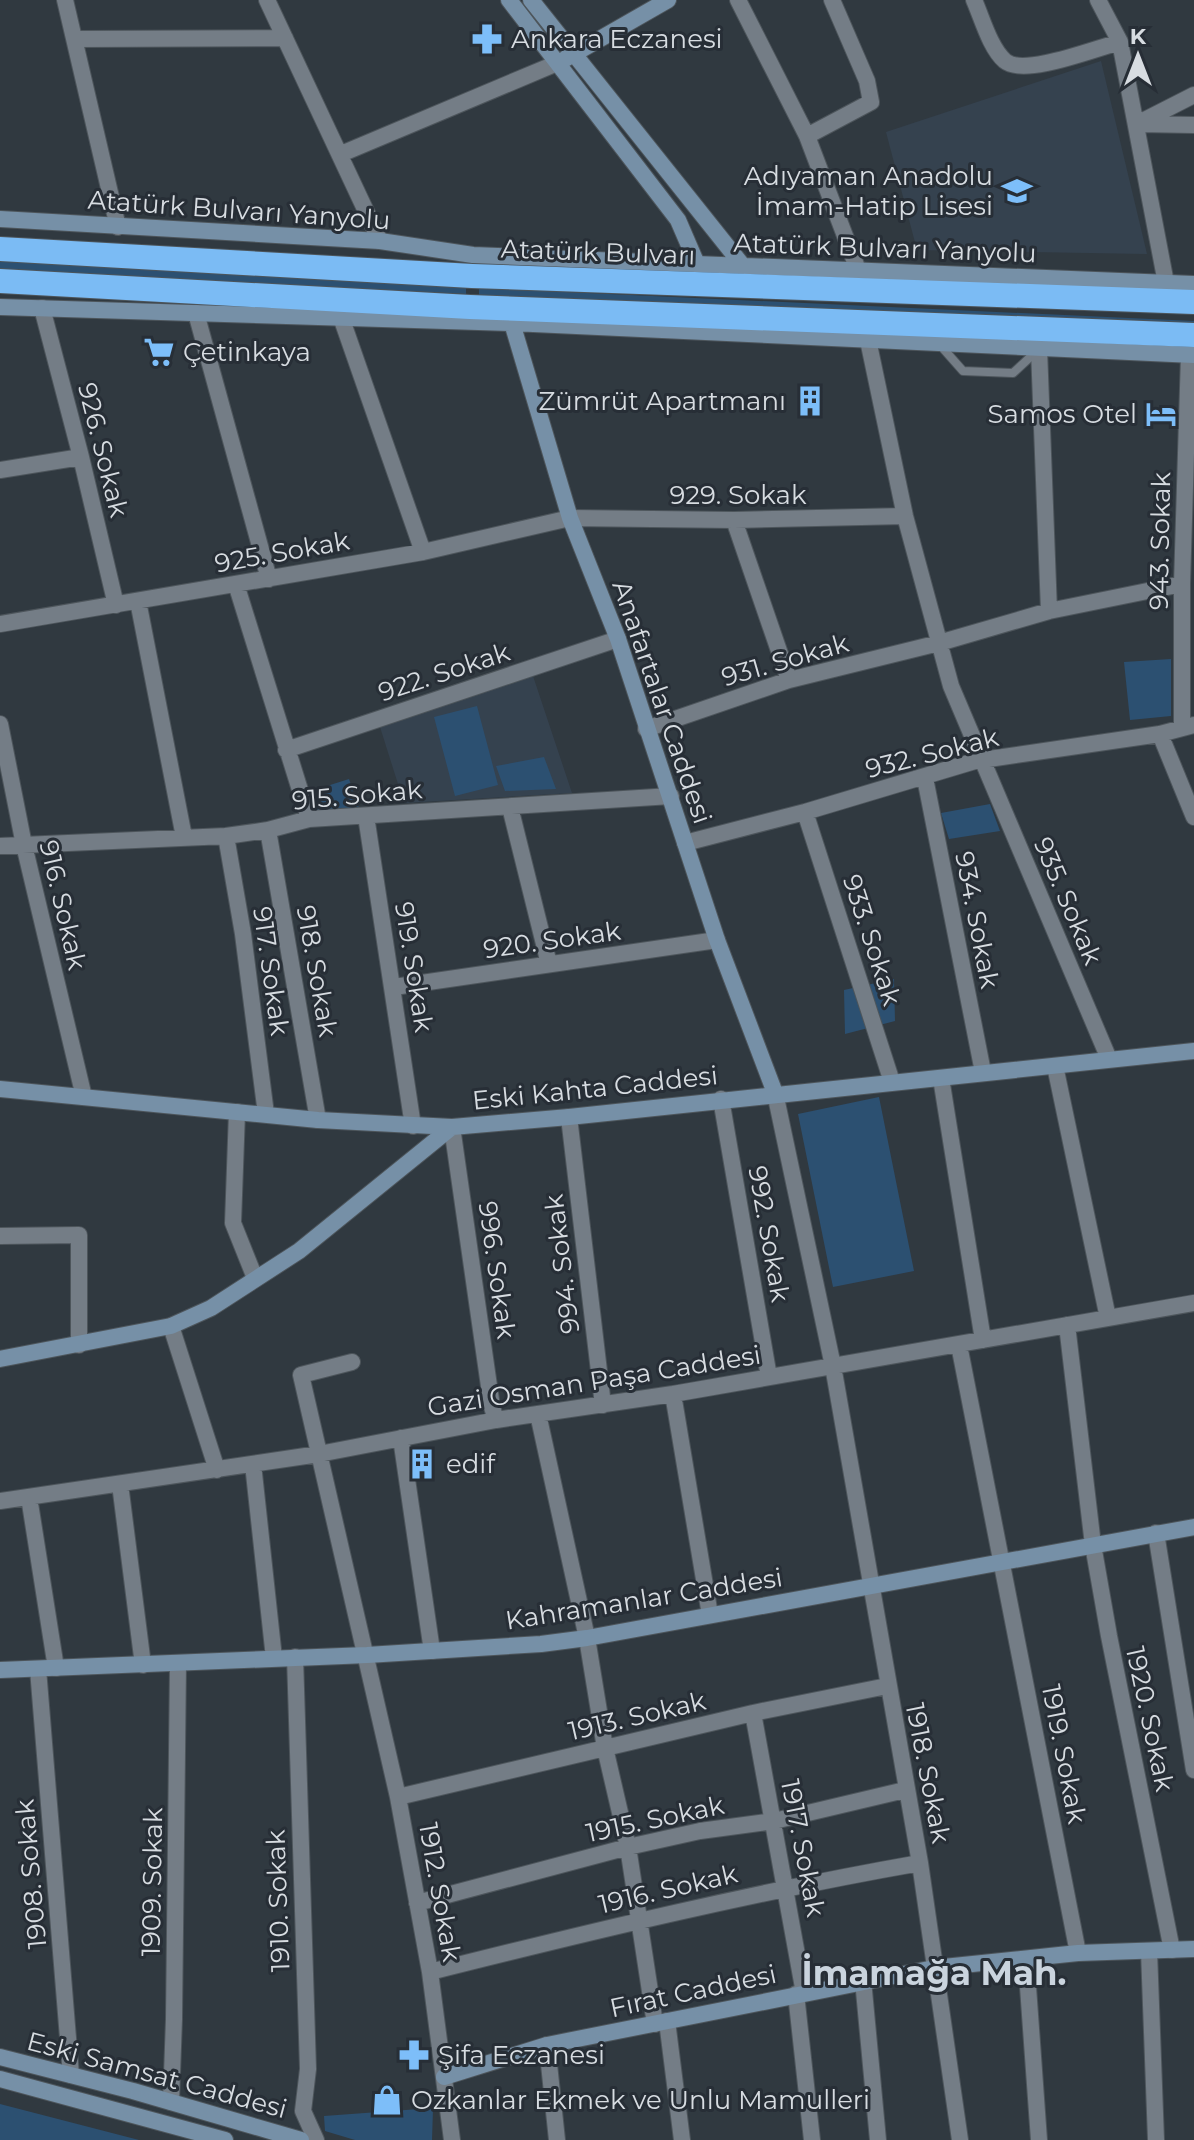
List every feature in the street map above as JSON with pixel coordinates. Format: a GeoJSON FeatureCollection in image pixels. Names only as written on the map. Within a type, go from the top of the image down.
{"type":"FeatureCollection","features":[{"type":"Feature","properties":{"kind":"highway","name":"Atatürk Bulvarı"},"geometry":{"type":"LineString","coordinates":[[0,249],[472,276],[1194,302]]}},
{"type":"Feature","properties":{"kind":"highway"},"geometry":{"type":"LineString","coordinates":[[0,281],[1192,348]]}},
{"type":"Feature","properties":{"kind":"street"},"geometry":{"type":"LineString","coordinates":[[65,0],[118,227]]}},
{"type":"Feature","properties":{"kind":"street"},"geometry":{"type":"LineString","coordinates":[[267,0],[380,241]]}},
{"type":"Feature","properties":{"kind":"street"},"geometry":{"type":"LineString","coordinates":[[509,0],[555,64],[678,220],[697,264]]}},
{"type":"Feature","properties":{"kind":"street"},"geometry":{"type":"LineString","coordinates":[[531,0],[743,266]]}},
{"type":"Feature","properties":{"kind":"street"},"geometry":{"type":"LineString","coordinates":[[341,154],[555,64],[668,0]]}},
{"type":"Feature","properties":{"kind":"street"},"geometry":{"type":"LineString","coordinates":[[738,0],[807,136],[858,270]]}},
{"type":"Feature","properties":{"kind":"street"},"geometry":{"type":"LineString","coordinates":[[807,136],[871,102],[867,81],[832,0]]}},
{"type":"Feature","properties":{"kind":"street"},"geometry":{"type":"LineString","coordinates":[[974,0],[994,45],[1010,65],[1027,68],[1120,42]]}},
{"type":"Feature","properties":{"kind":"street"},"geometry":{"type":"LineString","coordinates":[[1098,0],[1120,42],[1166,283]]}},
{"type":"Feature","properties":{"kind":"street"},"geometry":{"type":"LineString","coordinates":[[76,39],[285,38]]}},
{"type":"Feature","properties":{"kind":"street"},"geometry":{"type":"LineString","coordinates":[[1137,124],[1194,95]]}},
{"type":"Feature","properties":{"kind":"street"},"geometry":{"type":"LineString","coordinates":[[1137,124],[1194,125]]}},
{"type":"Feature","properties":{"kind":"street","name":"Atatürk Bulvarı Yanyolu"},"geometry":{"type":"LineString","coordinates":[[0,219],[380,241],[473,255],[1194,284]]}},
{"type":"Feature","properties":{"kind":"street"},"geometry":{"type":"LineString","coordinates":[[0,307],[512,323],[1039,349],[1192,348]]}},
{"type":"Feature","properties":{"kind":"street","name":"926. Sokak"},"geometry":{"type":"LineString","coordinates":[[42,308],[116,605]]}},
{"type":"Feature","properties":{"kind":"street"},"geometry":{"type":"LineString","coordinates":[[196,313],[269,579]]}},
{"type":"Feature","properties":{"kind":"street"},"geometry":{"type":"LineString","coordinates":[[342,320],[423,552]]}},
{"type":"Feature","properties":{"kind":"street","name":"Anafartalar Caddesi"},"geometry":{"type":"LineString","coordinates":[[512,323],[570,518],[618,639],[717,940],[775,1093]]}},
{"type":"Feature","properties":{"kind":"street"},"geometry":{"type":"LineString","coordinates":[[868,340],[905,516],[939,643]]}},
{"type":"Feature","properties":{"kind":"street","name":"943. Sokak"},"geometry":{"type":"LineString","coordinates":[[1188,726],[1182,584],[1188,539],[1192,348]]}},
{"type":"Feature","properties":{"kind":"street"},"geometry":{"type":"LineString","coordinates":[[1039,349],[1049,611]]}},
{"type":"Feature","properties":{"kind":"street"},"geometry":{"type":"LineString","coordinates":[[0,470],[81,457]]}},
{"type":"Feature","properties":{"kind":"street","name":"929. Sokak"},"geometry":{"type":"LineString","coordinates":[[570,518],[734,520],[905,516]]}},
{"type":"Feature","properties":{"kind":"street","name":"925. Sokak"},"geometry":{"type":"LineString","coordinates":[[0,624],[423,552],[570,518]]}},
{"type":"Feature","properties":{"kind":"street"},"geometry":{"type":"LineString","coordinates":[[734,520],[789,680]]}},
{"type":"Feature","properties":{"kind":"street"},"geometry":{"type":"LineString","coordinates":[[236,584],[309,819]]}},
{"type":"Feature","properties":{"kind":"street","name":"931. Sokak"},"geometry":{"type":"LineString","coordinates":[[646,729],[789,680],[939,643],[1049,611],[1182,584]]}},
{"type":"Feature","properties":{"kind":"street"},"geometry":{"type":"LineString","coordinates":[[138,601],[184,837]]}},
{"type":"Feature","properties":{"kind":"street","name":"922. Sokak"},"geometry":{"type":"LineString","coordinates":[[286,750],[618,639]]}},
{"type":"Feature","properties":{"kind":"street","name":"935. Sokak"},"geometry":{"type":"LineString","coordinates":[[939,643],[951,686],[982,762],[1109,1059]]}},
{"type":"Feature","properties":{"kind":"street","name":"916. Sokak"},"geometry":{"type":"LineString","coordinates":[[0,724],[24,845],[84,1097]]}},
{"type":"Feature","properties":{"kind":"street","name":"932. Sokak"},"geometry":{"type":"LineString","coordinates":[[685,843],[805,812],[975,761],[1160,734],[1188,726]]}},
{"type":"Feature","properties":{"kind":"street"},"geometry":{"type":"LineString","coordinates":[[1160,734],[1194,817]]}},
{"type":"Feature","properties":{"kind":"street","name":"934. Sokak"},"geometry":{"type":"LineString","coordinates":[[925,778],[983,1072]]}},
{"type":"Feature","properties":{"kind":"street","name":"915. Sokak"},"geometry":{"type":"LineString","coordinates":[[0,846],[226,836],[268,830],[309,819],[671,796]]}},
{"type":"Feature","properties":{"kind":"street"},"geometry":{"type":"LineString","coordinates":[[510,807],[549,964]]}},
{"type":"Feature","properties":{"kind":"street","name":"933. Sokak"},"geometry":{"type":"LineString","coordinates":[[805,812],[892,1082]]}},
{"type":"Feature","properties":{"kind":"street","name":"919. Sokak"},"geometry":{"type":"LineString","coordinates":[[366,816],[413,1126]]}},
{"type":"Feature","properties":{"kind":"street","name":"918. Sokak"},"geometry":{"type":"LineString","coordinates":[[268,830],[318,1120]]}},
{"type":"Feature","properties":{"kind":"street","name":"917. Sokak"},"geometry":{"type":"LineString","coordinates":[[226,836],[243,934],[266,1114]]}},
{"type":"Feature","properties":{"kind":"street","name":"920. Sokak"},"geometry":{"type":"LineString","coordinates":[[394,987],[717,940]]}},
{"type":"Feature","properties":{"kind":"street","name":"Eski Kahta Caddesi"},"geometry":{"type":"LineString","coordinates":[[0,1089],[318,1120],[452,1127],[1194,1051]]}},
{"type":"Feature","properties":{"kind":"street"},"geometry":{"type":"LineString","coordinates":[[1055,1066],[1108,1318]]}},
{"type":"Feature","properties":{"kind":"street"},"geometry":{"type":"LineString","coordinates":[[941,1078],[983,1340]]}},
{"type":"Feature","properties":{"kind":"street","name":"1918. Sokak"},"geometry":{"type":"LineString","coordinates":[[775,1093],[833,1366],[920,1863],[960,2140]]}},
{"type":"Feature","properties":{"kind":"street","name":"992. Sokak"},"geometry":{"type":"LineString","coordinates":[[721,1099],[769,1377]]}},
{"type":"Feature","properties":{"kind":"street"},"geometry":{"type":"LineString","coordinates":[[237,1112],[233,1223],[255,1278]]}},
{"type":"Feature","properties":{"kind":"street","name":"994. Sokak"},"geometry":{"type":"LineString","coordinates":[[569,1117],[603,1405]]}},
{"type":"Feature","properties":{"kind":"street"},"geometry":{"type":"LineString","coordinates":[[0,1359],[171,1326],[211,1308],[299,1251],[452,1127]]}},
{"type":"Feature","properties":{"kind":"street","name":"996. Sokak"},"geometry":{"type":"LineString","coordinates":[[452,1127],[496,1420]]}},
{"type":"Feature","properties":{"kind":"street"},"geometry":{"type":"LineString","coordinates":[[0,1236],[79,1235],[79,1345]]}},
{"type":"Feature","properties":{"kind":"street","name":"Gazi Osman Paşa Caddesi"},"geometry":{"type":"LineString","coordinates":[[0,1501],[319,1454],[496,1420],[673,1394],[1194,1303]]}},
{"type":"Feature","properties":{"kind":"street","name":"1920. Sokak"},"geometry":{"type":"LineString","coordinates":[[1067,1325],[1093,1545],[1172,1950]]}},
{"type":"Feature","properties":{"kind":"street"},"geometry":{"type":"LineString","coordinates":[[171,1326],[217,1470]]}},
{"type":"Feature","properties":{"kind":"street","name":"1919. Sokak"},"geometry":{"type":"LineString","coordinates":[[959,1345],[1078,1953]]}},
{"type":"Feature","properties":{"kind":"street","name":"1912. Sokak"},"geometry":{"type":"LineString","coordinates":[[352,1362],[301,1375],[398,1797],[430,1972],[452,2140]]}},
{"type":"Feature","properties":{"kind":"street"},"geometry":{"type":"LineString","coordinates":[[673,1394],[710,1615]]}},
{"type":"Feature","properties":{"kind":"street"},"geometry":{"type":"LineString","coordinates":[[538,1414],[587,1638],[605,1748],[628,1847],[682,2140]]}},
{"type":"Feature","properties":{"kind":"street"},"geometry":{"type":"LineString","coordinates":[[401,1438],[432,1651]]}},
{"type":"Feature","properties":{"kind":"street"},"geometry":{"type":"LineString","coordinates":[[253,1464],[274,1658]]}},
{"type":"Feature","properties":{"kind":"street"},"geometry":{"type":"LineString","coordinates":[[120,1484],[143,1665]]}},
{"type":"Feature","properties":{"kind":"street"},"geometry":{"type":"LineString","coordinates":[[29,1497],[56,1668]]}},
{"type":"Feature","properties":{"kind":"street","name":"Kahramanlar Caddesi"},"geometry":{"type":"LineString","coordinates":[[0,1670],[367,1655],[587,1638],[1194,1527]]}},
{"type":"Feature","properties":{"kind":"street"},"geometry":{"type":"LineString","coordinates":[[1156,1533],[1194,1770]]}},
{"type":"Feature","properties":{"kind":"street","name":"1910. Sokak"},"geometry":{"type":"LineString","coordinates":[[295,1657],[308,2069],[303,2111],[316,2140]]}},
{"type":"Feature","properties":{"kind":"street","name":"1909. Sokak"},"geometry":{"type":"LineString","coordinates":[[171,2102],[178,1663]]}},
{"type":"Feature","properties":{"kind":"street","name":"1908. Sokak"},"geometry":{"type":"LineString","coordinates":[[38,1669],[71,2075]]}},
{"type":"Feature","properties":{"kind":"street","name":"1913. Sokak"},"geometry":{"type":"LineString","coordinates":[[398,1797],[753,1713],[887,1686]]}},
{"type":"Feature","properties":{"kind":"street","name":"1917. Sokak"},"geometry":{"type":"LineString","coordinates":[[753,1713],[787,1887],[800,1993],[812,2140]]}},
{"type":"Feature","properties":{"kind":"street","name":"1915. Sokak"},"geometry":{"type":"LineString","coordinates":[[417,1903],[628,1847],[700,1831],[774,1821],[905,1790]]}},
{"type":"Feature","properties":{"kind":"street","name":"1916. Sokak"},"geometry":{"type":"LineString","coordinates":[[430,1972],[639,1919],[787,1887],[920,1863]]}},
{"type":"Feature","properties":{"kind":"street","name":"Fırat Caddesi"},"geometry":{"type":"LineString","coordinates":[[444,2077],[547,2045],[863,1980],[934,1968],[1078,1953],[1194,1949]]}},
{"type":"Feature","properties":{"kind":"street"},"geometry":{"type":"LineString","coordinates":[[1149,1951],[1156,2140]]}},
{"type":"Feature","properties":{"kind":"street"},"geometry":{"type":"LineString","coordinates":[[1026,1959],[1039,2140]]}},
{"type":"Feature","properties":{"kind":"street"},"geometry":{"type":"LineString","coordinates":[[863,1980],[878,2140]]}},
{"type":"Feature","properties":{"kind":"street"},"geometry":{"type":"LineString","coordinates":[[547,2045],[557,2140]]}},
{"type":"Feature","properties":{"kind":"street","name":"Eski Samsat Caddesi"},"geometry":{"type":"LineString","coordinates":[[0,2057],[301,2140]]}},
{"type":"Feature","properties":{"kind":"street","name":"Eski Samsat Caddesi"},"geometry":{"type":"LineString","coordinates":[[0,2079],[225,2140]]}},
{"type":"Feature","properties":{"kind":"lane"},"geometry":{"type":"LineString","coordinates":[[940,345],[963,371],[1013,373],[1039,349]]}},
{"type":"Feature","properties":{"kind":"shaded area","name":"Adıyaman Anadolu İmam-Hatip Lisesi"},"geometry":{"type":"Polygon","coordinates":[[[1101,61],[1147,254],[917,250],[886,132],[1101,61]]]}},
{"type":"Feature","properties":{"kind":"shaded area"},"geometry":{"type":"Polygon","coordinates":[[[0,260],[466,287],[466,294],[0,270],[0,260]]]}},
{"type":"Feature","properties":{"kind":"shaded area"},"geometry":{"type":"Polygon","coordinates":[[[479,288],[1194,321],[1194,328],[479,295],[479,288]]]}},
{"type":"Feature","properties":{"kind":"shaded area"},"geometry":{"type":"Polygon","coordinates":[[[1171,659],[1171,716],[1130,720],[1124,662],[1171,659]]]}},
{"type":"Feature","properties":{"kind":"shaded area"},"geometry":{"type":"Polygon","coordinates":[[[533,676],[572,793],[404,803],[380,727],[533,676]]]}},
{"type":"Feature","properties":{"kind":"shaded area"},"geometry":{"type":"Polygon","coordinates":[[[477,706],[498,785],[455,796],[434,717],[477,706]]]}},
{"type":"Feature","properties":{"kind":"shaded area"},"geometry":{"type":"Polygon","coordinates":[[[544,757],[556,789],[505,791],[496,766],[544,757]]]}},
{"type":"Feature","properties":{"kind":"shaded area"},"geometry":{"type":"Polygon","coordinates":[[[349,779],[359,808],[315,810],[308,792],[349,779]]]}},
{"type":"Feature","properties":{"kind":"shaded area"},"geometry":{"type":"Polygon","coordinates":[[[990,804],[1000,831],[949,839],[941,813],[990,804]]]}},
{"type":"Feature","properties":{"kind":"shaded area"},"geometry":{"type":"Polygon","coordinates":[[[894,979],[895,1021],[845,1034],[844,990],[894,979]]]}},
{"type":"Feature","properties":{"kind":"shaded area"},"geometry":{"type":"Polygon","coordinates":[[[879,1097],[914,1271],[833,1287],[798,1114],[879,1097]]]}},
{"type":"Feature","properties":{"kind":"shaded area"},"geometry":{"type":"Polygon","coordinates":[[[0,2104],[139,2140],[0,2140],[0,2104]]]}},
{"type":"Feature","properties":{"kind":"shaded area"},"geometry":{"type":"Polygon","coordinates":[[[433,2108],[432,2140],[355,2140],[325,2131],[324,2116],[433,2108]]]}},
{"type":"Feature","properties":{"kind":"place","name":"Ankara Eczanesi"},"geometry":{"type":"Point","coordinates":[487,39]}},
{"type":"Feature","properties":{"kind":"place","name":"Adıyaman Anadolu İmam-Hatip Lisesi"},"geometry":{"type":"Point","coordinates":[1017,191]}},
{"type":"Feature","properties":{"kind":"place","name":"Çetinkaya"},"geometry":{"type":"Point","coordinates":[159,352]}},
{"type":"Feature","properties":{"kind":"place","name":"Zümrüt Apartmanı"},"geometry":{"type":"Point","coordinates":[810,401]}},
{"type":"Feature","properties":{"kind":"place","name":"Samos Otel"},"geometry":{"type":"Point","coordinates":[1161,414]}},
{"type":"Feature","properties":{"kind":"place","name":"edif"},"geometry":{"type":"Point","coordinates":[422,1464]}},
{"type":"Feature","properties":{"kind":"place","name":"Şifa Eczanesi"},"geometry":{"type":"Point","coordinates":[414,2055]}},
{"type":"Feature","properties":{"kind":"place","name":"Ozkanlar Ekmek ve Unlu Mamulleri"},"geometry":{"type":"Point","coordinates":[387,2100]}},
{"type":"Feature","properties":{"kind":"district","name":"İmamağa Mah."},"geometry":{"type":"Point","coordinates":[934,1973]}}]}
